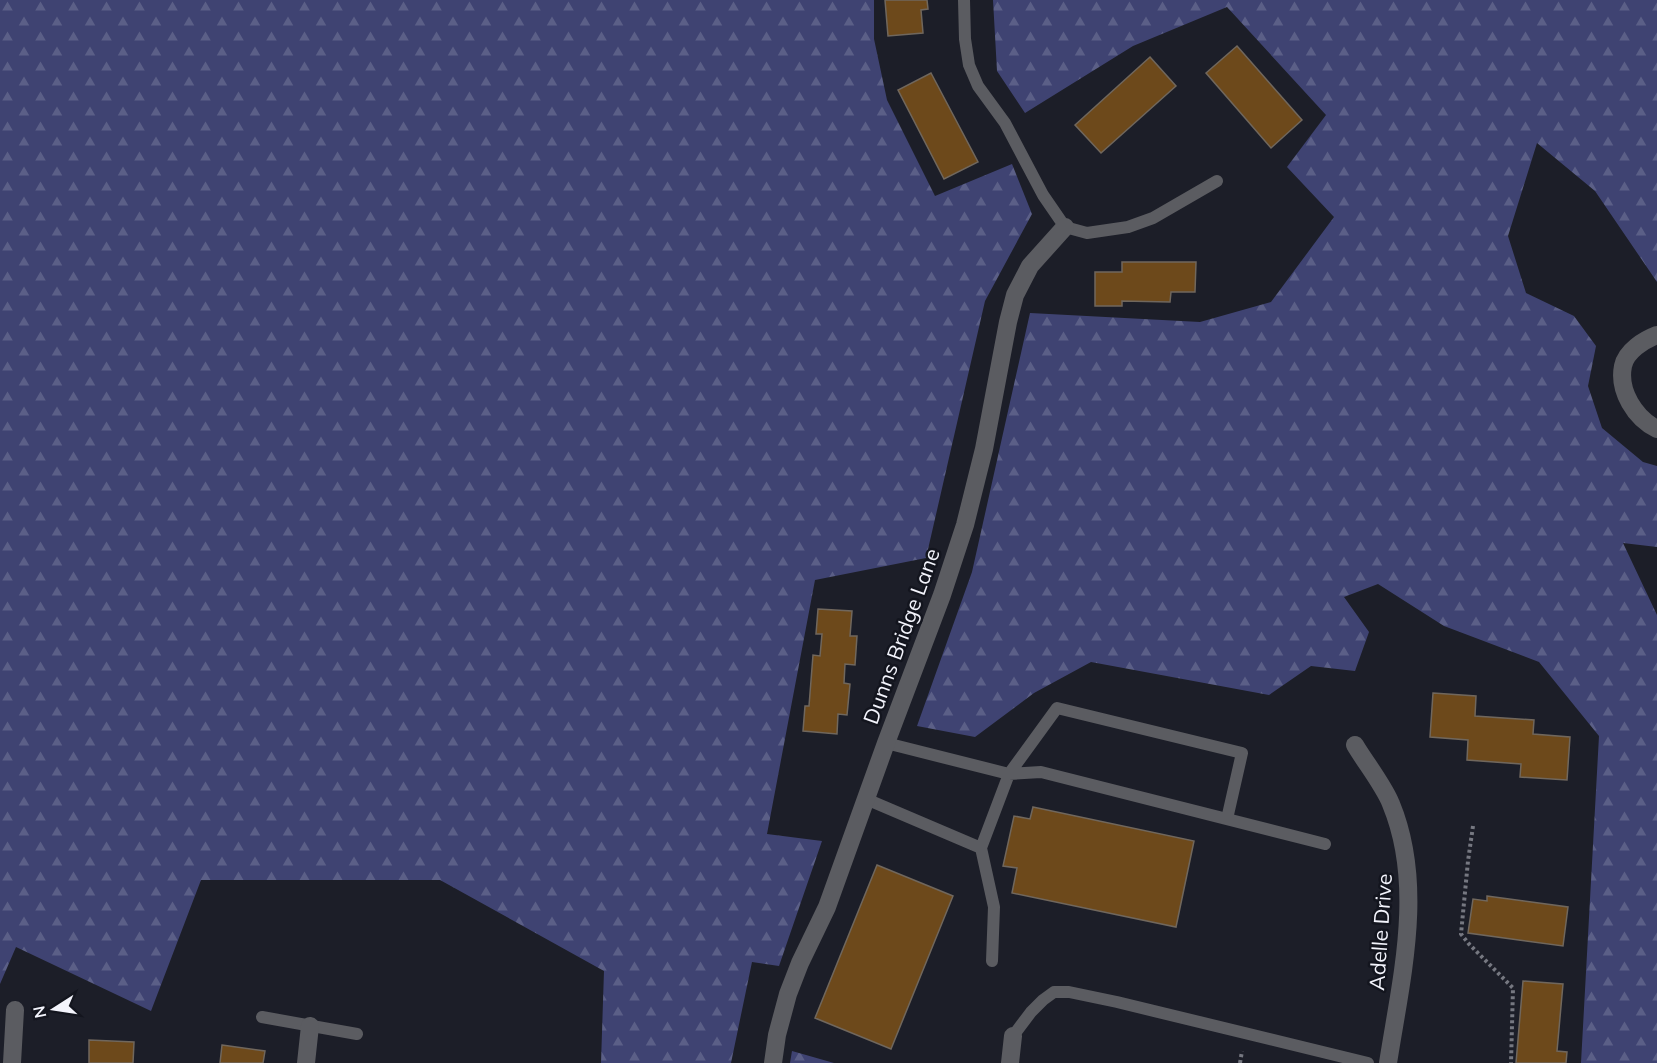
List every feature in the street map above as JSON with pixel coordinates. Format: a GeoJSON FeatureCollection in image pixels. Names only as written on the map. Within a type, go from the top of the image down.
{"type":"FeatureCollection","features":[{"type":"Feature","properties":{"kind":"street","name":"Dunns Bridge Lane"},"geometry":{"type":"LineString","coordinates":[[773,1063],[777,1035],[788,994],[827,907],[942,595],[965,525],[984,449],[1015,295],[1030,266],[1065,227]]}},
{"type":"Feature","properties":{"kind":"street"},"geometry":{"type":"LineString","coordinates":[[1657,335],[1635,347],[1623,364],[1623,386],[1634,409],[1657,429]]}},
{"type":"Feature","properties":{"kind":"street","name":"Adelle Drive"},"geometry":{"type":"LineString","coordinates":[[1354,745],[1391,801],[1399,824],[1407,863],[1408,912],[1404,962],[1388,1063]]}},
{"type":"Feature","properties":{"kind":"street"},"geometry":{"type":"LineString","coordinates":[[12,1063],[15,1010]]}},
{"type":"Feature","properties":{"kind":"street"},"geometry":{"type":"LineString","coordinates":[[306,1063],[310,1026]]}},
{"type":"Feature","properties":{"kind":"street"},"geometry":{"type":"LineString","coordinates":[[1010,1063],[1013,1036]]}},
{"type":"Feature","properties":{"kind":"lane"},"geometry":{"type":"LineString","coordinates":[[964,0],[965,39],[969,65],[978,86],[1005,123],[1043,195],[1065,227],[1087,233],[1128,227],[1154,218],[1217,181]]}},
{"type":"Feature","properties":{"kind":"lane"},"geometry":{"type":"LineString","coordinates":[[992,961],[994,907],[981,848],[1009,774],[1057,708],[1242,753],[1227,819]]}},
{"type":"Feature","properties":{"kind":"lane"},"geometry":{"type":"LineString","coordinates":[[886,743],[1009,774],[1041,772],[1325,844]]}},
{"type":"Feature","properties":{"kind":"lane"},"geometry":{"type":"LineString","coordinates":[[866,799],[981,848]]}},
{"type":"Feature","properties":{"kind":"lane"},"geometry":{"type":"LineString","coordinates":[[1013,1036],[1043,1000],[1054,992],[1070,992],[1368,1063]]}},
{"type":"Feature","properties":{"kind":"lane"},"geometry":{"type":"LineString","coordinates":[[262,1017],[357,1034]]}},
{"type":"Feature","properties":{"kind":"path"},"geometry":{"type":"LineString","coordinates":[[1473,826],[1461,934],[1513,988],[1511,1063]]}},
{"type":"Feature","properties":{"kind":"green space"},"geometry":{"type":"Polygon","coordinates":[[[0,0],[874,0],[874,39],[887,100],[935,196],[1012,164],[1032,214],[985,301],[926,558],[815,580],[767,834],[822,841],[779,966],[752,962],[731,1063],[601,1063],[604,971],[440,880],[201,880],[151,1011],[16,947],[0,984],[0,0]]]}},
{"type":"Feature","properties":{"kind":"green space"},"geometry":{"type":"Polygon","coordinates":[[[993,0],[1657,0],[1657,282],[1595,191],[1537,143],[1508,236],[1526,293],[1574,316],[1596,346],[1588,386],[1602,428],[1643,462],[1657,466],[1657,547],[1623,543],[1657,615],[1657,1063],[1581,1063],[1599,736],[1539,662],[1444,626],[1378,584],[1344,597],[1369,632],[1355,671],[1311,666],[1269,695],[1091,662],[1034,693],[975,737],[917,726],[972,572],[1030,313],[1200,322],[1271,302],[1334,217],[1287,167],[1326,115],[1227,7],[1133,46],[1025,113],[997,71],[993,0]]]}},
{"type":"Feature","properties":{"kind":"green space"},"geometry":{"type":"Polygon","coordinates":[[[792,1051],[834,1063],[790,1063],[792,1051]]]}},
{"type":"Feature","properties":{"kind":"building"},"geometry":{"type":"Polygon","coordinates":[[[885,0],[927,0],[928,9],[921,10],[923,33],[888,36],[885,0]]]}},
{"type":"Feature","properties":{"kind":"building"},"geometry":{"type":"Polygon","coordinates":[[[1237,46],[1302,120],[1271,148],[1206,73],[1237,46]]]}},
{"type":"Feature","properties":{"kind":"building"},"geometry":{"type":"Polygon","coordinates":[[[1150,57],[1176,86],[1101,153],[1075,125],[1150,57]]]}},
{"type":"Feature","properties":{"kind":"building"},"geometry":{"type":"Polygon","coordinates":[[[931,73],[978,162],[944,179],[898,90],[931,73]]]}},
{"type":"Feature","properties":{"kind":"building"},"geometry":{"type":"Polygon","coordinates":[[[1122,262],[1196,262],[1195,292],[1171,292],[1170,302],[1122,301],[1122,306],[1095,306],[1095,272],[1122,272],[1122,262]]]}},
{"type":"Feature","properties":{"kind":"building"},"geometry":{"type":"Polygon","coordinates":[[[818,609],[852,611],[850,636],[857,636],[855,665],[845,664],[844,683],[850,684],[847,715],[838,714],[837,734],[803,731],[805,706],[809,706],[813,655],[820,656],[822,634],[816,634],[818,609]]]}},
{"type":"Feature","properties":{"kind":"building"},"geometry":{"type":"Polygon","coordinates":[[[1433,693],[1476,696],[1475,716],[1534,720],[1533,734],[1570,737],[1567,780],[1520,777],[1521,764],[1467,760],[1468,740],[1430,737],[1433,693]]]}},
{"type":"Feature","properties":{"kind":"building"},"geometry":{"type":"Polygon","coordinates":[[[1033,807],[1194,841],[1176,927],[1012,893],[1017,868],[1003,866],[1014,816],[1030,819],[1033,807]]]}},
{"type":"Feature","properties":{"kind":"building"},"geometry":{"type":"Polygon","coordinates":[[[877,865],[953,896],[891,1049],[815,1018],[877,865]]]}},
{"type":"Feature","properties":{"kind":"building"},"geometry":{"type":"Polygon","coordinates":[[[1487,896],[1568,907],[1563,946],[1468,933],[1473,899],[1487,901],[1487,896]]]}},
{"type":"Feature","properties":{"kind":"building"},"geometry":{"type":"Polygon","coordinates":[[[1523,981],[1563,984],[1557,1051],[1567,1052],[1566,1063],[1516,1063],[1523,981]]]}},
{"type":"Feature","properties":{"kind":"building"},"geometry":{"type":"Polygon","coordinates":[[[89,1040],[134,1042],[133,1063],[89,1063],[89,1040]]]}},
{"type":"Feature","properties":{"kind":"building"},"geometry":{"type":"Polygon","coordinates":[[[222,1045],[265,1051],[263,1063],[220,1063],[222,1045]]]}}]}
